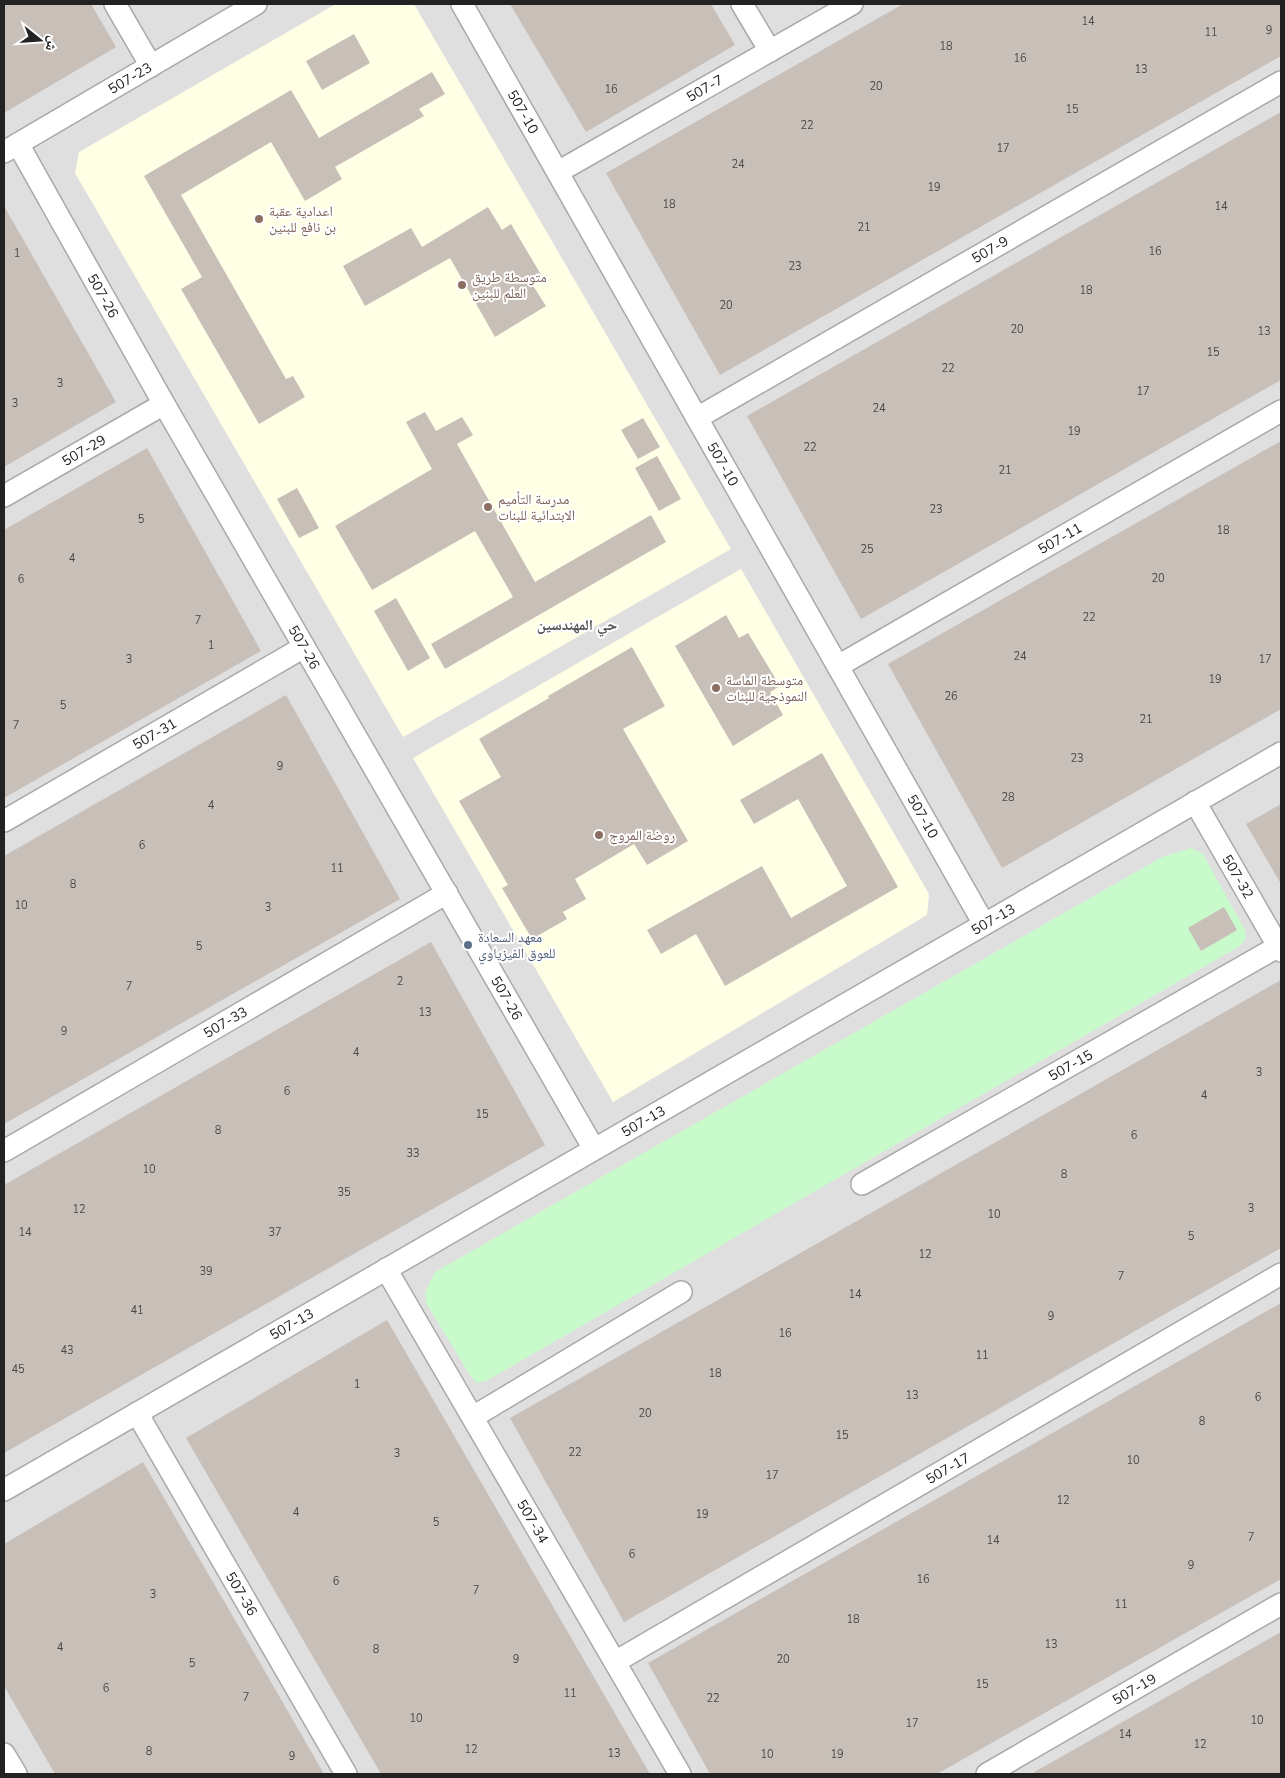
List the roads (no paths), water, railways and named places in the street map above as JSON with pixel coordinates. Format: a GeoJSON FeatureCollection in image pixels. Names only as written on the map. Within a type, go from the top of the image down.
{"type":"FeatureCollection","features":[{"type":"Feature","properties":{"kind":"street"},"geometry":{"type":"LineString","coordinates":[[115,4],[151,66]]}},
{"type":"Feature","properties":{"kind":"street","name":"507-23"},"geometry":{"type":"LineString","coordinates":[[11,148],[256,4]]}},
{"type":"Feature","properties":{"kind":"street","name":"507-10"},"geometry":{"type":"LineString","coordinates":[[462,4],[984,924]]}},
{"type":"Feature","properties":{"kind":"street"},"geometry":{"type":"LineString","coordinates":[[742,4],[770,51]]}},
{"type":"Feature","properties":{"kind":"street","name":"507-7"},"geometry":{"type":"LineString","coordinates":[[558,172],[852,4]]}},
{"type":"Feature","properties":{"kind":"street","name":"507-9"},"geometry":{"type":"LineString","coordinates":[[697,418],[1281,82]]}},
{"type":"Feature","properties":{"kind":"street","name":"507-26"},"geometry":{"type":"LineString","coordinates":[[11,148],[164,404],[594,1149]]}},
{"type":"Feature","properties":{"kind":"street","name":"507-29"},"geometry":{"type":"LineString","coordinates":[[4,496],[164,404]]}},
{"type":"Feature","properties":{"kind":"street","name":"507-11"},"geometry":{"type":"LineString","coordinates":[[838,666],[1281,410]]}},
{"type":"Feature","properties":{"kind":"street","name":"507-31"},"geometry":{"type":"LineString","coordinates":[[4,821],[304,647]]}},
{"type":"Feature","properties":{"kind":"street","name":"507-13"},"geometry":{"type":"LineString","coordinates":[[4,1490],[1281,753]]}},
{"type":"Feature","properties":{"kind":"street","name":"507-32"},"geometry":{"type":"LineString","coordinates":[[1195,802],[1280,949]]}},
{"type":"Feature","properties":{"kind":"street","name":"507-33"},"geometry":{"type":"LineString","coordinates":[[4,1151],[447,893]]}},
{"type":"Feature","properties":{"kind":"street","name":"507-15"},"geometry":{"type":"LineString","coordinates":[[862,1184],[1280,949]]}},
{"type":"Feature","properties":{"kind":"street","name":"507-34"},"geometry":{"type":"LineString","coordinates":[[386,1269],[680,1774]]}},
{"type":"Feature","properties":{"kind":"street","name":"507-17"},"geometry":{"type":"LineString","coordinates":[[615,1662],[1281,1274]]}},
{"type":"Feature","properties":{"kind":"street"},"geometry":{"type":"LineString","coordinates":[[473,1417],[681,1292]]}},
{"type":"Feature","properties":{"kind":"street","name":"507-36"},"geometry":{"type":"LineString","coordinates":[[137,1413],[346,1774]]}},
{"type":"Feature","properties":{"kind":"street","name":"507-19"},"geometry":{"type":"LineString","coordinates":[[987,1774],[1281,1604]]}},
{"type":"Feature","properties":{"kind":"street"},"geometry":{"type":"LineString","coordinates":[[4,1754],[16,1774]]}},
{"type":"Feature","properties":{"kind":"place","name":"اعدادية عقبة بن نافع للبنين"},"geometry":{"type":"Point","coordinates":[259,219]}},
{"type":"Feature","properties":{"kind":"place","name":"متوسطة طريق العلم للبنين"},"geometry":{"type":"Point","coordinates":[462,285]}},
{"type":"Feature","properties":{"kind":"place","name":"مدرسة التأميم الابتدائية للبنات"},"geometry":{"type":"Point","coordinates":[488,507]}},
{"type":"Feature","properties":{"kind":"place","name":"متوسطة الماسة النموذجية للبنات"},"geometry":{"type":"Point","coordinates":[716,688]}},
{"type":"Feature","properties":{"kind":"place","name":"روضة المروج"},"geometry":{"type":"Point","coordinates":[599,835]}},
{"type":"Feature","properties":{"kind":"place","name":"معهد السعادة للعوق الفيزياوي"},"geometry":{"type":"Point","coordinates":[468,945]}},
{"type":"Feature","properties":{"kind":"district","name":"حي المهندسين"},"geometry":{"type":"Point","coordinates":[577,625]}}]}
